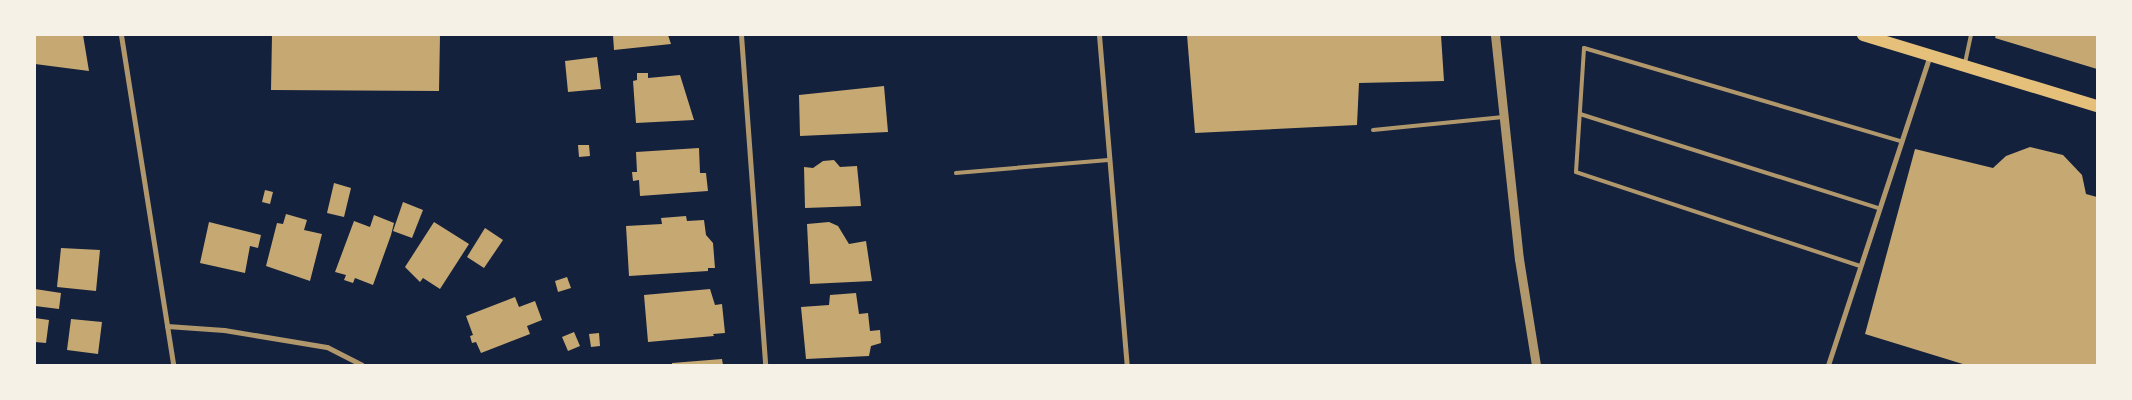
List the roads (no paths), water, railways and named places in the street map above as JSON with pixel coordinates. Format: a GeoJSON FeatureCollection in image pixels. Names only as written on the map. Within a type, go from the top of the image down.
{"type":"FeatureCollection","features":[{"type":"Feature","properties":{"kind":"main road"},"geometry":{"type":"LineString","coordinates":[[1863,35],[2097,106]]}},
{"type":"Feature","properties":{"kind":"street"},"geometry":{"type":"LineString","coordinates":[[121,35],[173,365]]}},
{"type":"Feature","properties":{"kind":"street"},"geometry":{"type":"LineString","coordinates":[[741,35],[765,365]]}},
{"type":"Feature","properties":{"kind":"street"},"geometry":{"type":"LineString","coordinates":[[1099,35],[1108,160],[1127,365]]}},
{"type":"Feature","properties":{"kind":"street"},"geometry":{"type":"LineString","coordinates":[[1495,35],[1519,259],[1536,365]]}},
{"type":"Feature","properties":{"kind":"street"},"geometry":{"type":"LineString","coordinates":[[1828,365],[1930,54]]}},
{"type":"Feature","properties":{"kind":"street"},"geometry":{"type":"LineString","coordinates":[[167,326],[224,330],[327,347],[362,365]]}},
{"type":"Feature","properties":{"kind":"lane"},"geometry":{"type":"LineString","coordinates":[[1964,65],[1971,35]]}},
{"type":"Feature","properties":{"kind":"lane"},"geometry":{"type":"LineString","coordinates":[[1860,266],[1576,172],[1584,48],[1901,141]]}},
{"type":"Feature","properties":{"kind":"lane"},"geometry":{"type":"LineString","coordinates":[[1580,114],[1880,208]]}},
{"type":"Feature","properties":{"kind":"lane"},"geometry":{"type":"LineString","coordinates":[[1373,130],[1504,117]]}},
{"type":"Feature","properties":{"kind":"lane"},"geometry":{"type":"LineString","coordinates":[[956,173],[1108,160]]}}]}
